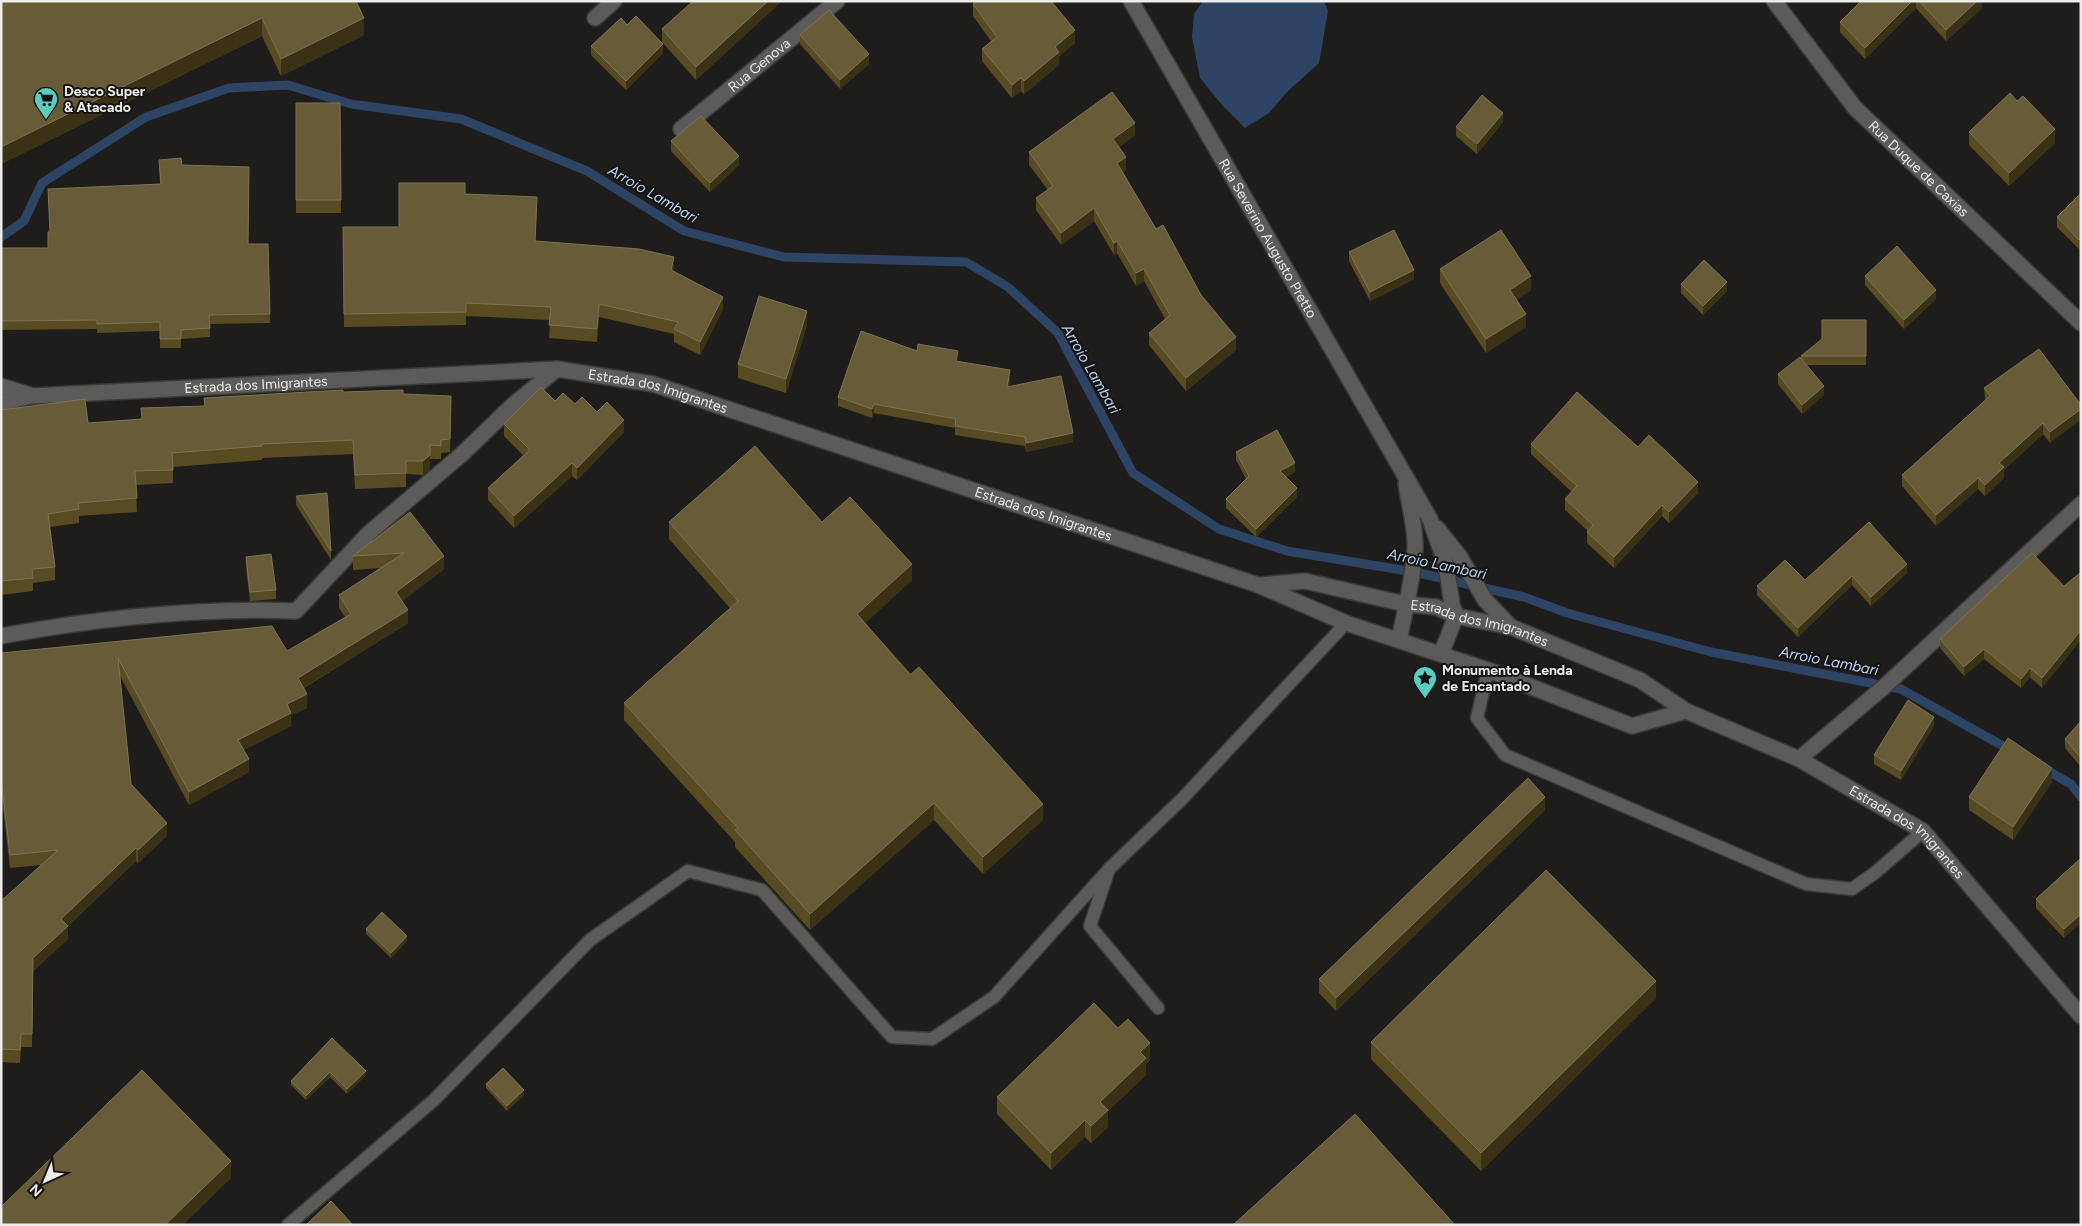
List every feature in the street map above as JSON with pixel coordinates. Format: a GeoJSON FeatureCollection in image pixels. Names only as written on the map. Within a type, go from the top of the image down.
{"type":"FeatureCollection","features":[{"type":"Feature","properties":{"kind":"street"},"geometry":{"type":"LineString","coordinates":[[595,18],[614,1]]}},
{"type":"Feature","properties":{"kind":"street","name":"Rua Genova"},"geometry":{"type":"LineString","coordinates":[[681,129],[837,1]]}},
{"type":"Feature","properties":{"kind":"street","name":"Rua Severino Augusto Pretto"},"geometry":{"type":"LineString","coordinates":[[1131,1],[1430,519],[1446,565],[1454,610]]}},
{"type":"Feature","properties":{"kind":"street","name":"Rua Duque de Caxias"},"geometry":{"type":"LineString","coordinates":[[1774,1],[1855,108],[2081,323]]}},
{"type":"Feature","properties":{"kind":"street"},"geometry":{"type":"LineString","coordinates":[[1,636],[88,621],[149,614],[256,609],[296,611],[369,533],[461,455],[514,404],[557,369]]}},
{"type":"Feature","properties":{"kind":"street","name":"Estrada dos Imigrantes"},"geometry":{"type":"LineString","coordinates":[[1,403],[31,396],[557,369],[653,384],[1258,585],[1346,623],[1488,670],[1632,726],[1686,711]]}},
{"type":"Feature","properties":{"kind":"street","name":"Estrada dos Imigrantes"},"geometry":{"type":"LineString","coordinates":[[1,386],[31,396]]}},
{"type":"Feature","properties":{"kind":"street","name":"Rua Severino Augusto Pretto"},"geometry":{"type":"LineString","coordinates":[[1399,640],[1415,547],[1405,475]]}},
{"type":"Feature","properties":{"kind":"street"},"geometry":{"type":"LineString","coordinates":[[1799,759],[1885,686],[2081,504]]}},
{"type":"Feature","properties":{"kind":"street"},"geometry":{"type":"LineString","coordinates":[[1430,519],[1460,557],[1485,600],[1511,627]]}},
{"type":"Feature","properties":{"kind":"street","name":"Estrada dos Imigrantes"},"geometry":{"type":"LineString","coordinates":[[1258,585],[1305,581],[1407,598],[1511,627],[1640,680],[1686,711],[1799,759],[1923,831],[2081,1016]]}},
{"type":"Feature","properties":{"kind":"street"},"geometry":{"type":"LineString","coordinates":[[1440,654],[1454,610]]}},
{"type":"Feature","properties":{"kind":"lane"},"geometry":{"type":"LineString","coordinates":[[288,1225],[434,1100],[590,940],[688,871],[762,890],[892,1037],[932,1039],[994,996],[1109,870],[1182,799],[1346,623]]}},
{"type":"Feature","properties":{"kind":"lane"},"geometry":{"type":"LineString","coordinates":[[1488,670],[1477,718],[1505,755],[1806,884],[1852,889],[1876,872],[1923,831]]}},
{"type":"Feature","properties":{"kind":"lane"},"geometry":{"type":"LineString","coordinates":[[1109,870],[1090,926],[1158,1008]]}},
{"type":"Feature","properties":{"kind":"water"},"geometry":{"type":"Polygon","coordinates":[[[1203,1],[1324,1],[1328,11],[1319,63],[1287,92],[1269,113],[1245,128],[1222,105],[1200,78],[1192,37],[1194,14],[1203,1]]]}},
{"type":"Feature","properties":{"kind":"building","name":"Desco Super & Atacado"},"geometry":{"type":"Polygon","coordinates":[[[1,1],[356,1],[364,18],[281,59],[262,18],[1,147],[1,1]]]}},
{"type":"Feature","properties":{"kind":"building"},"geometry":{"type":"Polygon","coordinates":[[[693,1],[768,1],[696,67],[662,29],[693,1]]]}},
{"type":"Feature","properties":{"kind":"building"},"geometry":{"type":"Polygon","coordinates":[[[976,1],[1051,1],[1075,30],[1055,47],[1059,52],[1024,81],[1021,78],[1012,85],[982,49],[997,37],[973,4],[976,1]]]}},
{"type":"Feature","properties":{"kind":"building"},"geometry":{"type":"Polygon","coordinates":[[[1861,1],[1912,1],[1865,48],[1840,22],[1861,1]]]}},
{"type":"Feature","properties":{"kind":"building"},"geometry":{"type":"Polygon","coordinates":[[[1919,1],[1977,1],[1946,30],[1919,1]]]}},
{"type":"Feature","properties":{"kind":"building"},"geometry":{"type":"Polygon","coordinates":[[[829,10],[869,54],[840,80],[800,35],[829,10]]]}},
{"type":"Feature","properties":{"kind":"building"},"geometry":{"type":"Polygon","coordinates":[[[636,16],[663,44],[626,81],[591,46],[621,18],[627,25],[636,16]]]}},
{"type":"Feature","properties":{"kind":"building"},"geometry":{"type":"Polygon","coordinates":[[[1112,92],[1135,123],[1113,139],[1126,157],[1117,163],[1156,229],[1163,225],[1201,295],[1236,337],[1186,378],[1149,333],[1170,315],[1144,269],[1136,273],[1117,241],[1114,243],[1094,208],[1061,233],[1036,198],[1053,186],[1029,152],[1112,92]]]}},
{"type":"Feature","properties":{"kind":"building"},"geometry":{"type":"Polygon","coordinates":[[[2010,93],[2017,101],[2023,96],[2055,129],[2009,173],[1969,132],[2010,93]]]}},
{"type":"Feature","properties":{"kind":"building"},"geometry":{"type":"Polygon","coordinates":[[[1482,95],[1503,113],[1477,144],[1456,127],[1482,95]]]}},
{"type":"Feature","properties":{"kind":"building"},"geometry":{"type":"Polygon","coordinates":[[[296,103],[340,103],[341,200],[296,200],[296,103]]]}},
{"type":"Feature","properties":{"kind":"building"},"geometry":{"type":"Polygon","coordinates":[[[701,116],[739,156],[710,183],[671,141],[701,116]]]}},
{"type":"Feature","properties":{"kind":"building"},"geometry":{"type":"Polygon","coordinates":[[[181,158],[182,165],[249,167],[248,244],[268,244],[270,314],[209,315],[210,328],[181,330],[181,339],[160,339],[160,322],[97,324],[97,320],[1,321],[1,248],[48,248],[48,232],[50,232],[48,189],[161,184],[159,160],[181,158]]]}},
{"type":"Feature","properties":{"kind":"building"},"geometry":{"type":"Polygon","coordinates":[[[399,183],[465,183],[465,194],[537,197],[535,241],[639,249],[674,257],[671,270],[723,297],[700,342],[674,329],[678,322],[599,304],[597,329],[549,325],[551,307],[466,303],[466,312],[344,314],[343,227],[399,227],[399,183]]]}},
{"type":"Feature","properties":{"kind":"building"},"geometry":{"type":"Polygon","coordinates":[[[2081,193],[2081,238],[2079,240],[2057,217],[2081,193]]]}},
{"type":"Feature","properties":{"kind":"building"},"geometry":{"type":"Polygon","coordinates":[[[1394,230],[1414,270],[1370,292],[1349,252],[1394,230]]]}},
{"type":"Feature","properties":{"kind":"building"},"geometry":{"type":"Polygon","coordinates":[[[1501,230],[1531,276],[1510,290],[1526,314],[1486,339],[1440,269],[1501,230]]]}},
{"type":"Feature","properties":{"kind":"building"},"geometry":{"type":"Polygon","coordinates":[[[1897,246],[1936,290],[1904,320],[1865,276],[1897,246]]]}},
{"type":"Feature","properties":{"kind":"building"},"geometry":{"type":"Polygon","coordinates":[[[1704,260],[1727,282],[1703,306],[1681,284],[1704,260]]]}},
{"type":"Feature","properties":{"kind":"building"},"geometry":{"type":"Polygon","coordinates":[[[759,296],[807,311],[786,379],[738,364],[759,296]]]}},
{"type":"Feature","properties":{"kind":"building"},"geometry":{"type":"Polygon","coordinates":[[[1822,320],[1866,320],[1866,356],[1801,356],[1822,339],[1822,320]]]}},
{"type":"Feature","properties":{"kind":"building"},"geometry":{"type":"Polygon","coordinates":[[[861,331],[917,351],[918,344],[958,351],[956,361],[1010,370],[1007,387],[1061,376],[1073,433],[1026,443],[1025,437],[955,426],[956,419],[874,404],[872,409],[838,397],[861,331]]]}},
{"type":"Feature","properties":{"kind":"building"},"geometry":{"type":"Polygon","coordinates":[[[2039,349],[2081,405],[2081,409],[2050,432],[2043,423],[1999,463],[2004,467],[1985,485],[1978,478],[1936,515],[1902,475],[1990,396],[1984,388],[2039,349]]]}},
{"type":"Feature","properties":{"kind":"building"},"geometry":{"type":"Polygon","coordinates":[[[1800,357],[1824,386],[1802,405],[1778,374],[1800,357]]]}},
{"type":"Feature","properties":{"kind":"building"},"geometry":{"type":"Polygon","coordinates":[[[541,387],[555,401],[563,393],[575,404],[582,397],[597,412],[607,402],[624,420],[577,468],[572,463],[514,516],[488,488],[530,450],[504,424],[541,387]]]}},
{"type":"Feature","properties":{"kind":"building"},"geometry":{"type":"Polygon","coordinates":[[[343,390],[343,392],[403,390],[403,394],[451,396],[450,439],[441,440],[441,446],[430,445],[430,455],[423,461],[406,461],[406,473],[355,475],[353,440],[262,444],[262,446],[172,453],[173,470],[135,471],[137,498],[78,503],[79,509],[48,514],[55,567],[32,569],[33,578],[1,581],[1,410],[85,399],[88,423],[142,419],[141,408],[205,406],[204,398],[343,390]]]}},
{"type":"Feature","properties":{"kind":"building"},"geometry":{"type":"Polygon","coordinates":[[[1577,392],[1638,447],[1649,435],[1698,482],[1669,512],[1662,505],[1614,557],[1587,532],[1593,525],[1565,499],[1577,486],[1531,444],[1577,392]]]}},
{"type":"Feature","properties":{"kind":"building"},"geometry":{"type":"Polygon","coordinates":[[[1277,430],[1295,463],[1280,471],[1297,488],[1256,529],[1226,499],[1249,476],[1236,452],[1277,430]]]}},
{"type":"Feature","properties":{"kind":"building"},"geometry":{"type":"Polygon","coordinates":[[[755,446],[822,522],[850,497],[912,564],[857,614],[910,675],[919,667],[1043,804],[983,857],[934,803],[810,914],[735,830],[738,828],[624,703],[738,601],[669,522],[755,446]]]}},
{"type":"Feature","properties":{"kind":"building"},"geometry":{"type":"Polygon","coordinates":[[[327,493],[331,551],[296,496],[327,493]]]}},
{"type":"Feature","properties":{"kind":"building"},"geometry":{"type":"Polygon","coordinates":[[[410,512],[444,556],[396,592],[408,610],[298,678],[307,694],[287,704],[291,713],[238,740],[249,759],[189,792],[118,658],[131,784],[167,823],[138,850],[136,848],[61,919],[68,926],[33,958],[32,1034],[21,1034],[20,1050],[1,1049],[1,901],[58,850],[10,855],[1,777],[1,653],[272,626],[287,651],[351,614],[339,595],[404,553],[353,556],[410,512]]]}},
{"type":"Feature","properties":{"kind":"building"},"geometry":{"type":"Polygon","coordinates":[[[1869,522],[1907,564],[1871,597],[1852,576],[1798,628],[1757,586],[1785,560],[1805,580],[1869,522]]]}},
{"type":"Feature","properties":{"kind":"building"},"geometry":{"type":"Polygon","coordinates":[[[2032,553],[2064,586],[2081,573],[2081,630],[2042,678],[2030,668],[2021,679],[1984,649],[1964,667],[1940,639],[2032,553]]]}},
{"type":"Feature","properties":{"kind":"building"},"geometry":{"type":"Polygon","coordinates":[[[271,554],[276,590],[250,592],[246,557],[271,554]]]}},
{"type":"Feature","properties":{"kind":"building"},"geometry":{"type":"Polygon","coordinates":[[[1908,700],[1934,717],[1901,771],[1874,755],[1908,700]]]}},
{"type":"Feature","properties":{"kind":"building"},"geometry":{"type":"Polygon","coordinates":[[[2081,721],[2081,758],[2065,739],[2081,721]]]}},
{"type":"Feature","properties":{"kind":"building"},"geometry":{"type":"Polygon","coordinates":[[[2008,738],[2052,768],[2013,827],[1969,797],[2008,738]]]}},
{"type":"Feature","properties":{"kind":"building"},"geometry":{"type":"Polygon","coordinates":[[[1528,778],[1545,797],[1336,998],[1319,979],[1528,778]]]}},
{"type":"Feature","properties":{"kind":"building"},"geometry":{"type":"Polygon","coordinates":[[[2081,858],[2081,914],[2064,929],[2036,899],[2081,858]]]}},
{"type":"Feature","properties":{"kind":"building"},"geometry":{"type":"Polygon","coordinates":[[[1546,870],[1656,981],[1481,1153],[1371,1042],[1546,870]]]}},
{"type":"Feature","properties":{"kind":"building"},"geometry":{"type":"Polygon","coordinates":[[[382,912],[407,936],[391,953],[366,929],[382,912]]]}},
{"type":"Feature","properties":{"kind":"building"},"geometry":{"type":"Polygon","coordinates":[[[1094,1003],[1118,1028],[1128,1019],[1150,1043],[1140,1052],[1146,1058],[1100,1102],[1108,1110],[1091,1126],[1085,1120],[1051,1153],[997,1097],[1094,1003]]]}},
{"type":"Feature","properties":{"kind":"building"},"geometry":{"type":"Polygon","coordinates":[[[332,1038],[366,1071],[347,1089],[330,1072],[306,1096],[291,1081],[332,1038]]]}},
{"type":"Feature","properties":{"kind":"building"},"geometry":{"type":"Polygon","coordinates":[[[503,1068],[524,1090],[507,1106],[486,1084],[503,1068]]]}},
{"type":"Feature","properties":{"kind":"building"},"geometry":{"type":"Polygon","coordinates":[[[142,1070],[231,1161],[165,1225],[1,1225],[1,1207],[142,1070]]]}},
{"type":"Feature","properties":{"kind":"building"},"geometry":{"type":"Polygon","coordinates":[[[1355,1114],[1455,1225],[1233,1225],[1355,1114]]]}},
{"type":"Feature","properties":{"kind":"building"},"geometry":{"type":"Polygon","coordinates":[[[331,1201],[351,1225],[306,1225],[331,1201]]]}},
{"type":"Feature","properties":{"kind":"waterway","name":"Arroio Lambari"},"geometry":{"type":"LineString","coordinates":[[1,237],[24,221],[42,183],[146,117],[229,88],[288,85],[351,104],[461,119],[587,171],[684,231],[784,257],[966,262],[1008,287],[1058,333],[1133,473],[1219,529],[1287,551],[1414,572],[1524,597],[1567,613],[1711,652],[1901,689],[2012,751]]}},
{"type":"Feature","properties":{"kind":"waterway","name":"Arroio Lambari"},"geometry":{"type":"LineString","coordinates":[[2043,768],[2071,784],[2081,797]]}},
{"type":"Feature","properties":{"kind":"place","name":"Desco Super & Atacado"},"geometry":{"type":"Point","coordinates":[46,120]}},
{"type":"Feature","properties":{"kind":"place","name":"Monumento à Lenda de Encantado"},"geometry":{"type":"Point","coordinates":[1425,699]}}]}
